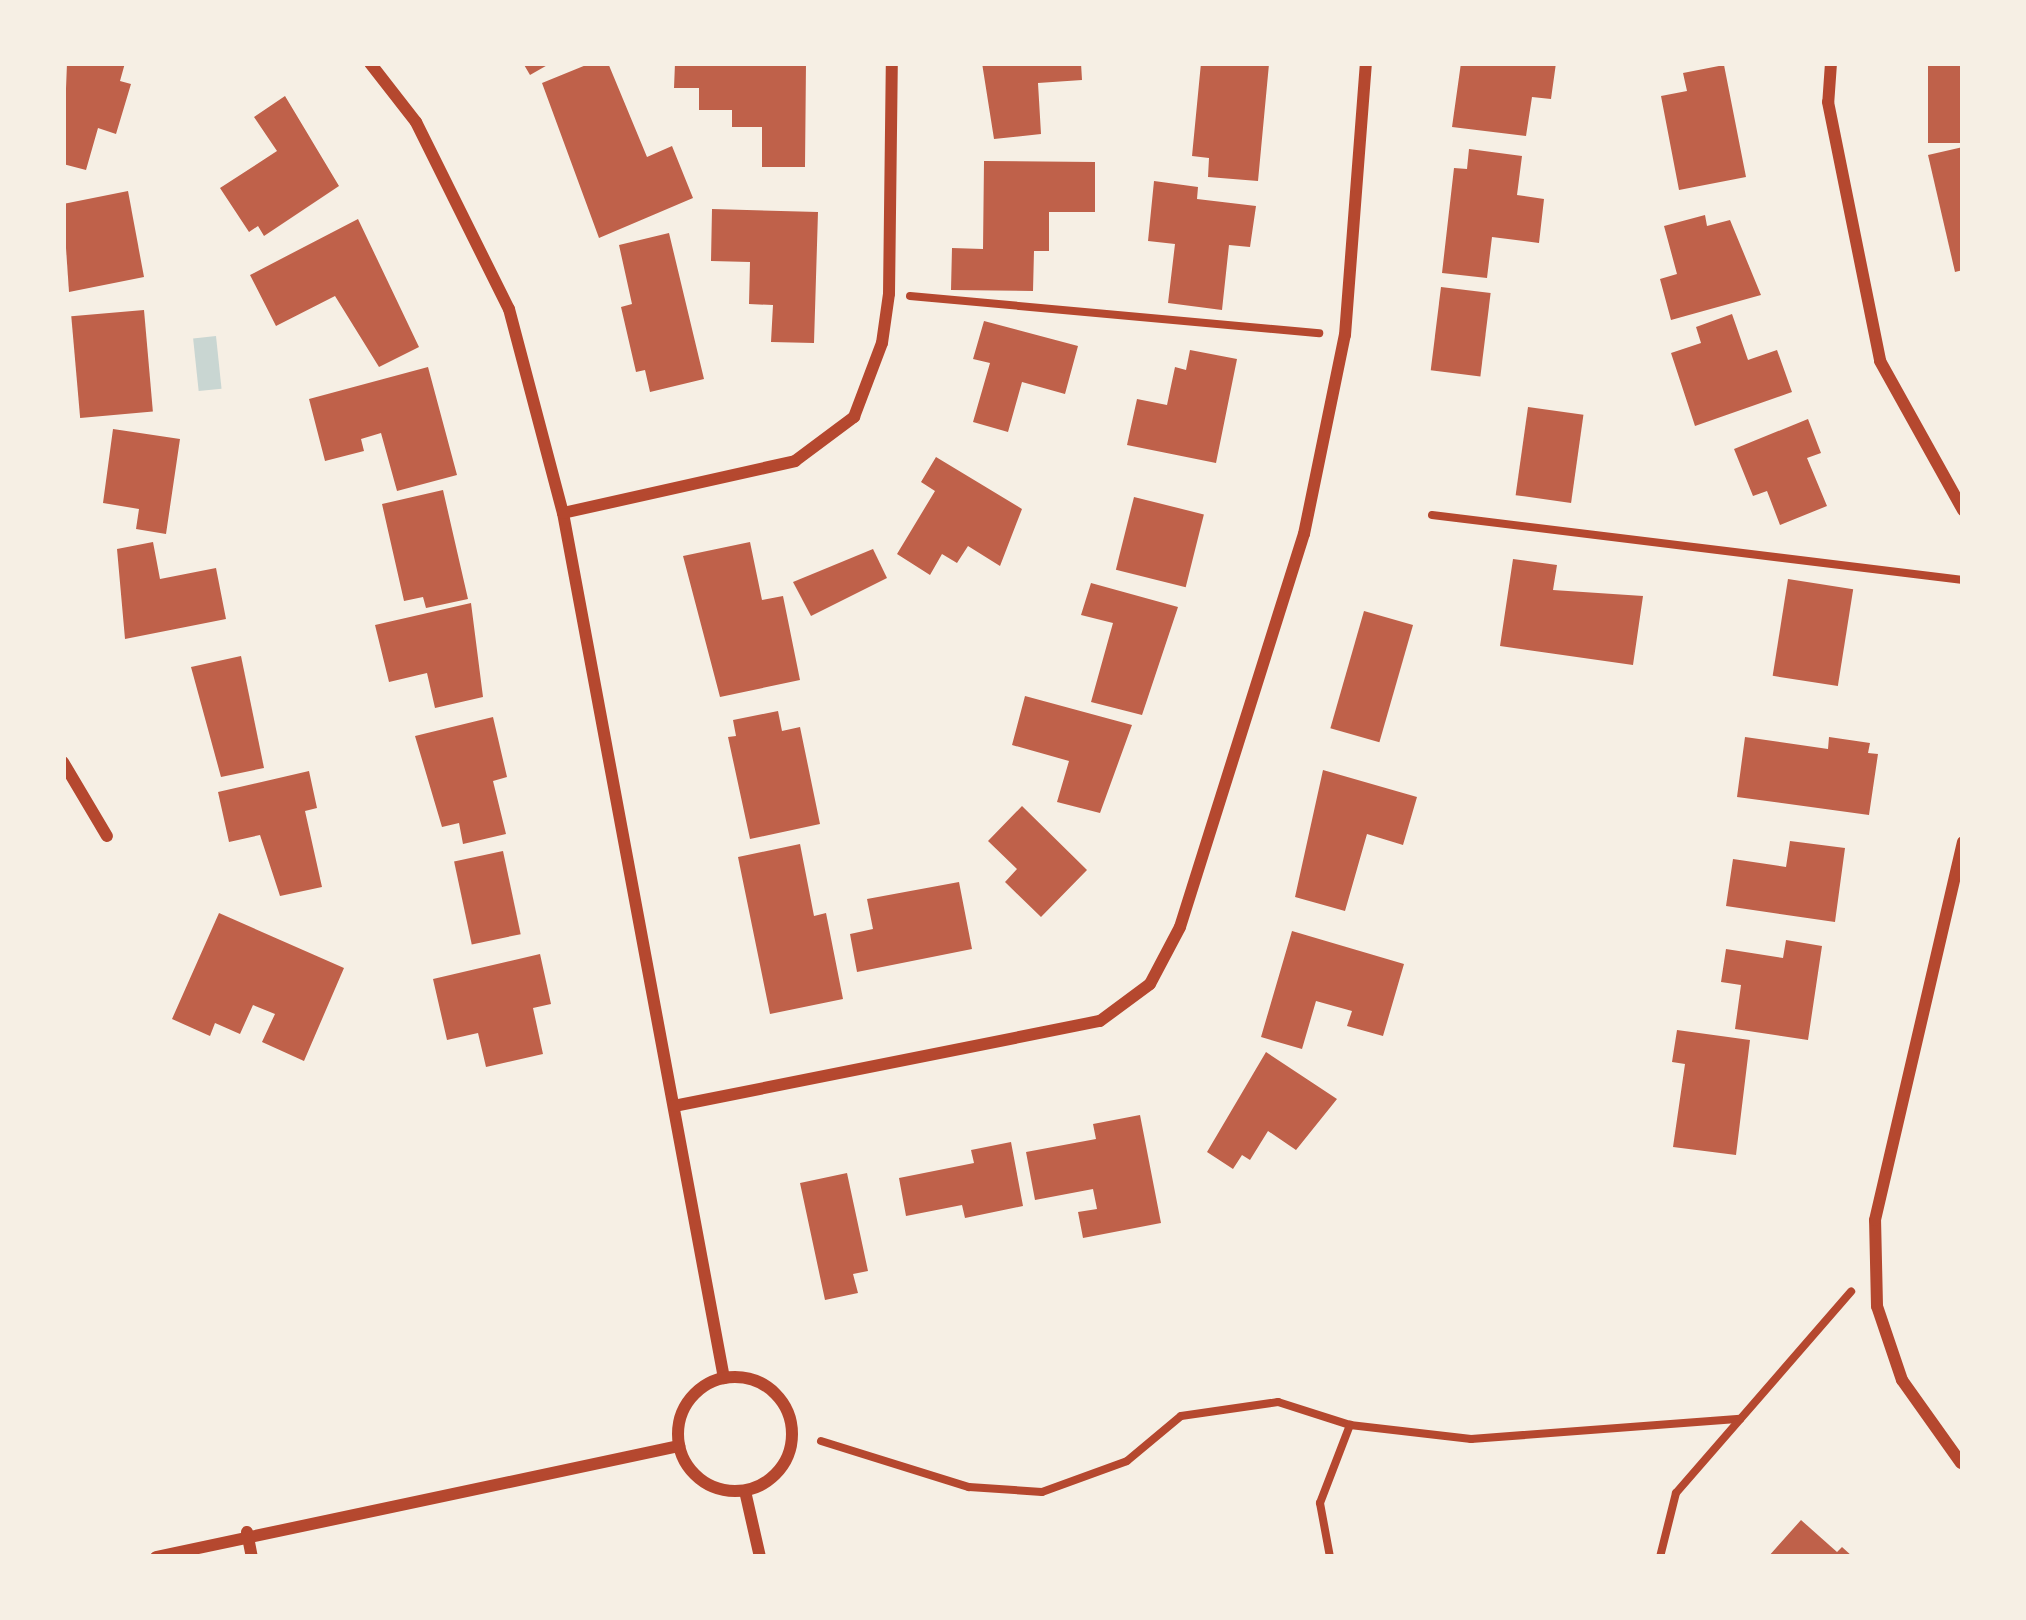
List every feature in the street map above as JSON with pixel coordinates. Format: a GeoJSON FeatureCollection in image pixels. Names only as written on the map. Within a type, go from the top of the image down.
{"type":"FeatureCollection","features":[{"type":"Feature","properties":{"kind":"street"},"geometry":{"type":"LineString","coordinates":[[370,63],[416,122],[509,309],[563,513],[724,1378]]}},
{"type":"Feature","properties":{"kind":"street"},"geometry":{"type":"LineString","coordinates":[[563,513],[796,461],[854,417],[881,343],[889,294],[892,63]]}},
{"type":"Feature","properties":{"kind":"street"},"geometry":{"type":"LineString","coordinates":[[674,1106],[1100,1021],[1150,984],[1180,926],[1304,534],[1345,335],[1366,63]]}},
{"type":"Feature","properties":{"kind":"street"},"geometry":{"type":"LineString","coordinates":[[1831,63],[1828,103],[1880,361],[1963,510]]}},
{"type":"Feature","properties":{"kind":"street"},"geometry":{"type":"LineString","coordinates":[[63,762],[107,836]]}},
{"type":"Feature","properties":{"kind":"street"},"geometry":{"type":"LineString","coordinates":[[1961,1463],[1902,1380],[1877,1306],[1875,1220],[1963,842]]}},
{"type":"Feature","properties":{"kind":"street"},"geometry":{"type":"LineString","coordinates":[[724,1378],[759,1381],[792,1423],[788,1459],[746,1490],[711,1486],[679,1446],[693,1395],[724,1378]]}},
{"type":"Feature","properties":{"kind":"street"},"geometry":{"type":"LineString","coordinates":[[156,1557],[247,1532],[679,1446]]}},
{"type":"Feature","properties":{"kind":"street"},"geometry":{"type":"LineString","coordinates":[[746,1490],[760,1557]]}},
{"type":"Feature","properties":{"kind":"street"},"geometry":{"type":"LineString","coordinates":[[247,1532],[252,1557]]}},
{"type":"Feature","properties":{"kind":"path"},"geometry":{"type":"LineString","coordinates":[[889,294],[1345,335]]}},
{"type":"Feature","properties":{"kind":"path"},"geometry":{"type":"LineString","coordinates":[[1432,514],[1963,580]]}},
{"type":"Feature","properties":{"kind":"path"},"geometry":{"type":"LineString","coordinates":[[1660,1557],[1676,1493],[1875,1264]]}},
{"type":"Feature","properties":{"kind":"path"},"geometry":{"type":"LineString","coordinates":[[821,1442],[969,1487],[1042,1492],[1126,1461],[1181,1416],[1278,1402],[1350,1425],[1471,1438],[1740,1419]]}},
{"type":"Feature","properties":{"kind":"path"},"geometry":{"type":"LineString","coordinates":[[1330,1557],[1320,1502],[1350,1425]]}},
{"type":"Feature","properties":{"kind":"shaded area"},"geometry":{"type":"Polygon","coordinates":[[[216,336],[222,389],[199,391],[193,338],[216,336]]]}},
{"type":"Feature","properties":{"kind":"building"},"geometry":{"type":"Polygon","coordinates":[[[67,63],[125,63],[120,81],[131,84],[116,134],[98,128],[86,170],[63,164],[67,63]]]}},
{"type":"Feature","properties":{"kind":"building"},"geometry":{"type":"Polygon","coordinates":[[[523,63],[551,63],[530,75],[523,63]]]}},
{"type":"Feature","properties":{"kind":"building"},"geometry":{"type":"Polygon","coordinates":[[[591,63],[608,63],[647,157],[672,146],[693,198],[599,238],[542,83],[591,63]]]}},
{"type":"Feature","properties":{"kind":"building"},"geometry":{"type":"Polygon","coordinates":[[[675,63],[806,63],[805,167],[762,167],[762,127],[732,127],[732,110],[699,110],[699,88],[674,88],[675,63]]]}},
{"type":"Feature","properties":{"kind":"building"},"geometry":{"type":"Polygon","coordinates":[[[982,63],[1081,63],[1082,80],[1038,83],[1041,134],[994,139],[982,63]]]}},
{"type":"Feature","properties":{"kind":"building"},"geometry":{"type":"Polygon","coordinates":[[[1201,63],[1269,64],[1258,181],[1208,177],[1209,158],[1192,156],[1201,63]]]}},
{"type":"Feature","properties":{"kind":"building"},"geometry":{"type":"Polygon","coordinates":[[[1461,63],[1556,63],[1551,99],[1532,97],[1526,136],[1452,127],[1461,63]]]}},
{"type":"Feature","properties":{"kind":"building"},"geometry":{"type":"Polygon","coordinates":[[[1928,63],[1963,63],[1963,143],[1928,143],[1928,63]]]}},
{"type":"Feature","properties":{"kind":"building"},"geometry":{"type":"Polygon","coordinates":[[[1724,65],[1746,177],[1679,190],[1661,96],[1687,91],[1683,73],[1724,65]]]}},
{"type":"Feature","properties":{"kind":"building"},"geometry":{"type":"Polygon","coordinates":[[[285,96],[339,186],[264,236],[258,226],[249,232],[220,188],[277,151],[254,117],[285,96]]]}},
{"type":"Feature","properties":{"kind":"building"},"geometry":{"type":"Polygon","coordinates":[[[1963,147],[1963,270],[1955,272],[1928,155],[1963,147]]]}},
{"type":"Feature","properties":{"kind":"building"},"geometry":{"type":"Polygon","coordinates":[[[1469,149],[1522,156],[1517,195],[1544,199],[1539,243],[1492,237],[1487,278],[1442,273],[1454,168],[1467,169],[1469,149]]]}},
{"type":"Feature","properties":{"kind":"building"},"geometry":{"type":"Polygon","coordinates":[[[984,161],[1095,162],[1095,212],[1049,212],[1049,251],[1034,251],[1033,291],[951,290],[952,248],[983,249],[984,161]]]}},
{"type":"Feature","properties":{"kind":"building"},"geometry":{"type":"Polygon","coordinates":[[[1154,181],[1198,187],[1197,199],[1256,206],[1250,247],[1229,245],[1222,310],[1168,303],[1175,244],[1148,241],[1154,181]]]}},
{"type":"Feature","properties":{"kind":"building"},"geometry":{"type":"Polygon","coordinates":[[[128,191],[144,277],[69,292],[63,204],[128,191]]]}},
{"type":"Feature","properties":{"kind":"building"},"geometry":{"type":"Polygon","coordinates":[[[712,209],[818,212],[814,343],[771,342],[773,305],[749,304],[750,262],[711,261],[712,209]]]}},
{"type":"Feature","properties":{"kind":"building"},"geometry":{"type":"Polygon","coordinates":[[[1705,215],[1707,226],[1730,220],[1761,295],[1671,320],[1660,279],[1677,274],[1664,226],[1705,215]]]}},
{"type":"Feature","properties":{"kind":"building"},"geometry":{"type":"Polygon","coordinates":[[[358,219],[419,347],[379,367],[335,296],[276,326],[250,275],[358,219]]]}},
{"type":"Feature","properties":{"kind":"building"},"geometry":{"type":"Polygon","coordinates":[[[669,233],[704,379],[650,392],[645,370],[636,372],[621,307],[632,304],[619,245],[669,233]]]}},
{"type":"Feature","properties":{"kind":"building"},"geometry":{"type":"Polygon","coordinates":[[[1441,287],[1491,293],[1480,376],[1431,370],[1441,287]]]}},
{"type":"Feature","properties":{"kind":"building"},"geometry":{"type":"Polygon","coordinates":[[[144,310],[153,412],[80,418],[71,316],[144,310]]]}},
{"type":"Feature","properties":{"kind":"building"},"geometry":{"type":"Polygon","coordinates":[[[1732,314],[1748,360],[1777,350],[1792,392],[1695,426],[1671,353],[1701,343],[1696,327],[1732,314]]]}},
{"type":"Feature","properties":{"kind":"building"},"geometry":{"type":"Polygon","coordinates":[[[984,321],[1078,346],[1065,394],[1022,382],[1008,432],[973,422],[990,363],[973,359],[984,321]]]}},
{"type":"Feature","properties":{"kind":"building"},"geometry":{"type":"Polygon","coordinates":[[[1190,350],[1237,359],[1216,463],[1127,445],[1137,399],[1167,405],[1175,367],[1186,370],[1190,350]]]}},
{"type":"Feature","properties":{"kind":"building"},"geometry":{"type":"Polygon","coordinates":[[[428,367],[457,475],[397,491],[381,433],[361,439],[364,451],[325,461],[309,399],[428,367]]]}},
{"type":"Feature","properties":{"kind":"building"},"geometry":{"type":"Polygon","coordinates":[[[1528,407],[1583,415],[1571,503],[1516,495],[1528,407]]]}},
{"type":"Feature","properties":{"kind":"building"},"geometry":{"type":"Polygon","coordinates":[[[1808,419],[1821,453],[1807,458],[1827,506],[1780,525],[1767,491],[1753,496],[1734,449],[1808,419]]]}},
{"type":"Feature","properties":{"kind":"building"},"geometry":{"type":"Polygon","coordinates":[[[113,429],[180,439],[166,534],[136,529],[139,509],[103,503],[113,429]]]}},
{"type":"Feature","properties":{"kind":"building"},"geometry":{"type":"Polygon","coordinates":[[[936,457],[1022,509],[1000,566],[968,546],[957,563],[942,554],[930,575],[897,554],[935,491],[921,482],[936,457]]]}},
{"type":"Feature","properties":{"kind":"building"},"geometry":{"type":"Polygon","coordinates":[[[443,490],[468,599],[426,608],[423,597],[404,601],[382,504],[443,490]]]}},
{"type":"Feature","properties":{"kind":"building"},"geometry":{"type":"Polygon","coordinates":[[[1134,497],[1204,514],[1186,587],[1116,570],[1134,497]]]}},
{"type":"Feature","properties":{"kind":"building"},"geometry":{"type":"Polygon","coordinates":[[[153,542],[160,579],[216,568],[226,619],[125,639],[117,549],[153,542]]]}},
{"type":"Feature","properties":{"kind":"building"},"geometry":{"type":"Polygon","coordinates":[[[750,542],[762,600],[783,596],[800,680],[720,697],[683,556],[750,542]]]}},
{"type":"Feature","properties":{"kind":"building"},"geometry":{"type":"Polygon","coordinates":[[[873,549],[887,578],[811,616],[793,582],[873,549]]]}},
{"type":"Feature","properties":{"kind":"building"},"geometry":{"type":"Polygon","coordinates":[[[1513,559],[1557,565],[1553,590],[1643,596],[1633,665],[1500,646],[1513,559]]]}},
{"type":"Feature","properties":{"kind":"building"},"geometry":{"type":"Polygon","coordinates":[[[1788,579],[1853,589],[1838,686],[1773,676],[1788,579]]]}},
{"type":"Feature","properties":{"kind":"building"},"geometry":{"type":"Polygon","coordinates":[[[1091,583],[1178,607],[1142,715],[1091,702],[1113,623],[1081,615],[1091,583]]]}},
{"type":"Feature","properties":{"kind":"building"},"geometry":{"type":"Polygon","coordinates":[[[471,603],[483,697],[435,708],[427,673],[389,682],[375,625],[471,603]]]}},
{"type":"Feature","properties":{"kind":"building"},"geometry":{"type":"Polygon","coordinates":[[[1364,611],[1413,625],[1379,742],[1330,728],[1364,611]]]}},
{"type":"Feature","properties":{"kind":"building"},"geometry":{"type":"Polygon","coordinates":[[[241,656],[264,768],[221,777],[191,667],[241,656]]]}},
{"type":"Feature","properties":{"kind":"building"},"geometry":{"type":"Polygon","coordinates":[[[1025,696],[1132,725],[1100,813],[1057,802],[1069,761],[1012,745],[1025,696]]]}},
{"type":"Feature","properties":{"kind":"building"},"geometry":{"type":"Polygon","coordinates":[[[778,711],[782,731],[800,727],[820,824],[750,839],[728,737],[736,736],[733,720],[778,711]]]}},
{"type":"Feature","properties":{"kind":"building"},"geometry":{"type":"Polygon","coordinates":[[[493,717],[507,777],[493,781],[506,834],[463,844],[459,823],[442,827],[415,736],[493,717]]]}},
{"type":"Feature","properties":{"kind":"building"},"geometry":{"type":"Polygon","coordinates":[[[1745,737],[1828,749],[1829,737],[1870,743],[1868,753],[1878,754],[1869,815],[1737,797],[1745,737]]]}},
{"type":"Feature","properties":{"kind":"building"},"geometry":{"type":"Polygon","coordinates":[[[1323,770],[1417,797],[1403,845],[1367,834],[1345,911],[1295,897],[1323,770]]]}},
{"type":"Feature","properties":{"kind":"building"},"geometry":{"type":"Polygon","coordinates":[[[309,771],[317,808],[305,811],[322,887],[280,896],[260,835],[229,842],[218,792],[309,771]]]}},
{"type":"Feature","properties":{"kind":"building"},"geometry":{"type":"Polygon","coordinates":[[[1022,806],[1087,870],[1041,917],[1005,882],[1017,869],[988,841],[1022,806]]]}},
{"type":"Feature","properties":{"kind":"building"},"geometry":{"type":"Polygon","coordinates":[[[1790,841],[1845,848],[1835,922],[1726,906],[1733,859],[1786,867],[1790,841]]]}},
{"type":"Feature","properties":{"kind":"building"},"geometry":{"type":"Polygon","coordinates":[[[800,844],[814,916],[826,913],[843,999],[770,1014],[738,857],[800,844]]]}},
{"type":"Feature","properties":{"kind":"building"},"geometry":{"type":"Polygon","coordinates":[[[503,851],[521,934],[472,945],[454,861],[503,851]]]}},
{"type":"Feature","properties":{"kind":"building"},"geometry":{"type":"Polygon","coordinates":[[[959,882],[972,949],[857,972],[850,934],[873,929],[867,899],[959,882]]]}},
{"type":"Feature","properties":{"kind":"building"},"geometry":{"type":"Polygon","coordinates":[[[219,913],[344,968],[304,1061],[262,1042],[275,1014],[253,1005],[240,1034],[215,1023],[210,1036],[172,1019],[219,913]]]}},
{"type":"Feature","properties":{"kind":"building"},"geometry":{"type":"Polygon","coordinates":[[[1292,931],[1404,964],[1383,1036],[1347,1026],[1352,1011],[1316,1001],[1302,1049],[1261,1037],[1292,931]]]}},
{"type":"Feature","properties":{"kind":"building"},"geometry":{"type":"Polygon","coordinates":[[[1786,940],[1822,946],[1808,1040],[1735,1029],[1741,985],[1721,982],[1726,949],[1783,958],[1786,940]]]}},
{"type":"Feature","properties":{"kind":"building"},"geometry":{"type":"Polygon","coordinates":[[[540,954],[551,1004],[533,1008],[543,1054],[486,1067],[478,1033],[447,1040],[433,979],[540,954]]]}},
{"type":"Feature","properties":{"kind":"building"},"geometry":{"type":"Polygon","coordinates":[[[1677,1030],[1750,1040],[1736,1155],[1673,1147],[1685,1064],[1672,1062],[1677,1030]]]}},
{"type":"Feature","properties":{"kind":"building"},"geometry":{"type":"Polygon","coordinates":[[[1266,1052],[1337,1099],[1296,1150],[1268,1131],[1250,1160],[1242,1155],[1233,1169],[1207,1152],[1266,1052]]]}},
{"type":"Feature","properties":{"kind":"building"},"geometry":{"type":"Polygon","coordinates":[[[1140,1115],[1161,1223],[1083,1238],[1078,1212],[1097,1209],[1093,1189],[1035,1200],[1026,1152],[1096,1139],[1093,1124],[1140,1115]]]}},
{"type":"Feature","properties":{"kind":"building"},"geometry":{"type":"Polygon","coordinates":[[[1011,1142],[1023,1206],[965,1218],[962,1205],[906,1216],[899,1178],[974,1163],[971,1150],[1011,1142]]]}},
{"type":"Feature","properties":{"kind":"building"},"geometry":{"type":"Polygon","coordinates":[[[847,1173],[868,1271],[853,1274],[858,1293],[825,1300],[800,1183],[847,1173]]]}},
{"type":"Feature","properties":{"kind":"building"},"geometry":{"type":"Polygon","coordinates":[[[1801,1520],[1837,1552],[1842,1547],[1853,1557],[1768,1557],[1801,1520]]]}}]}
